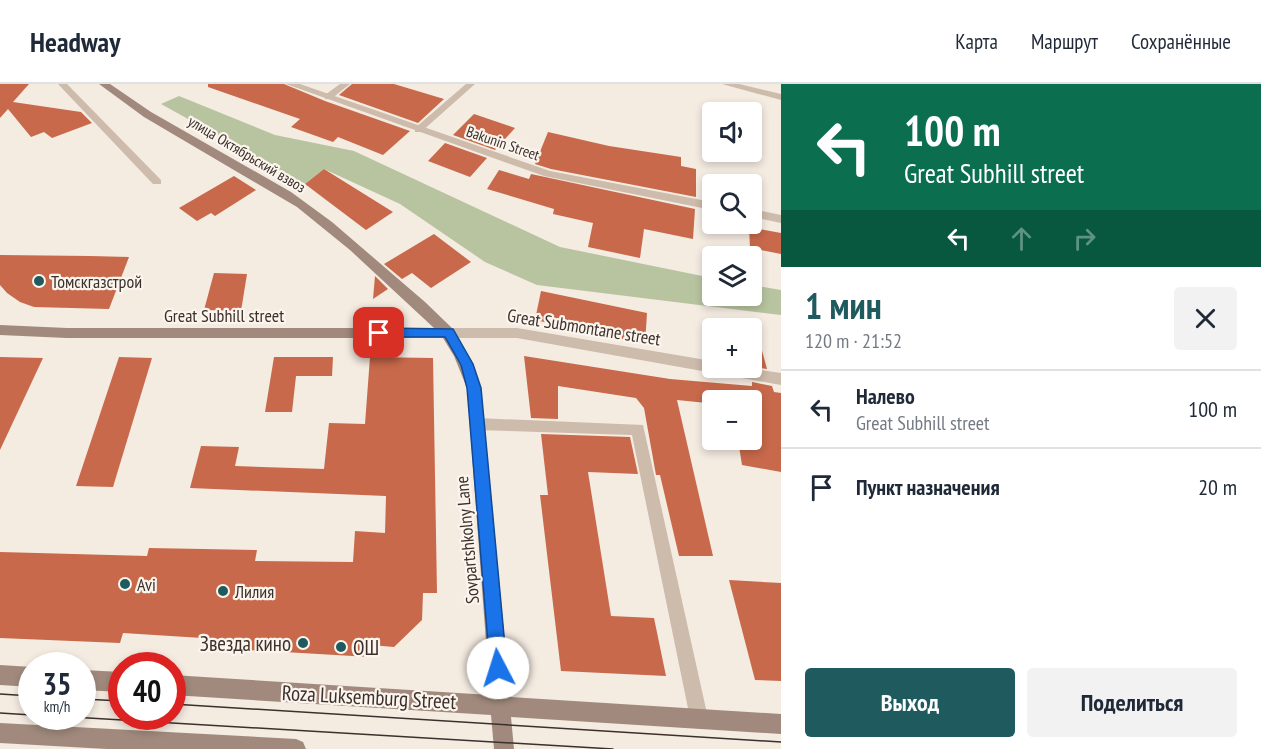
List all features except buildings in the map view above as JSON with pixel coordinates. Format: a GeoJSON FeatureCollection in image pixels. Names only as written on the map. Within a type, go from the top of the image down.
{"type":"FeatureCollection","features":[{"type":"Feature","properties":{"kind":"street","name":"улица Октябрьский взвоз"},"geometry":{"type":"LineString","coordinates":[[104,84],[129,104],[288,195],[346,240],[448,333]]}},
{"type":"Feature","properties":{"kind":"street","name":"Bakunin Street"},"geometry":{"type":"LineString","coordinates":[[291,84],[548,174],[702,204]]}},
{"type":"Feature","properties":{"kind":"street"},"geometry":{"type":"LineString","coordinates":[[727,84],[781,97]]}},
{"type":"Feature","properties":{"kind":"street"},"geometry":{"type":"LineString","coordinates":[[762,215],[781,219]]}},
{"type":"Feature","properties":{"kind":"street","name":"Great Subhill street"},"geometry":{"type":"LineString","coordinates":[[0,330],[74,333],[448,333]]}},
{"type":"Feature","properties":{"kind":"street","name":"Great Submontane street"},"geometry":{"type":"LineString","coordinates":[[448,333],[517,333],[702,365]]}},
{"type":"Feature","properties":{"kind":"street","name":"Sovpartshkolny Lane"},"geometry":{"type":"LineString","coordinates":[[448,333],[467,364],[474,388],[504,749]]}},
{"type":"Feature","properties":{"kind":"street","name":"Great Submontane street"},"geometry":{"type":"LineString","coordinates":[[762,376],[781,379]]}},
{"type":"Feature","properties":{"kind":"street"},"geometry":{"type":"LineString","coordinates":[[0,675],[18,676]]}},
{"type":"Feature","properties":{"kind":"street","name":"Roza Luksemburg Street"},"geometry":{"type":"LineString","coordinates":[[186,686],[781,724]]}},
{"type":"Feature","properties":{"kind":"street"},"geometry":{"type":"LineString","coordinates":[[0,733],[296,749]]}},
{"type":"Feature","properties":{"kind":"lane"},"geometry":{"type":"LineString","coordinates":[[62,84],[157,182]]}},
{"type":"Feature","properties":{"kind":"lane"},"geometry":{"type":"LineString","coordinates":[[328,97],[346,84]]}},
{"type":"Feature","properties":{"kind":"lane"},"geometry":{"type":"LineString","coordinates":[[418,130],[471,84]]}},
{"type":"Feature","properties":{"kind":"lane"},"geometry":{"type":"LineString","coordinates":[[477,424],[638,429],[699,718]]}},
{"type":"Feature","properties":{"kind":"green space"},"geometry":{"type":"Polygon","coordinates":[[[179,96],[275,135],[354,151],[560,247],[702,276],[702,305],[537,285],[485,262],[400,204],[324,169],[305,184],[161,104],[179,96]]]}},
{"type":"Feature","properties":{"kind":"green space"},"geometry":{"type":"Polygon","coordinates":[[[762,287],[781,290],[781,315],[708,306],[762,306],[762,287]]]}},
{"type":"Feature","properties":{"kind":"tram line"},"geometry":{"type":"LineString","coordinates":[[0,694],[18,695]]}},
{"type":"Feature","properties":{"kind":"tram line"},"geometry":{"type":"LineString","coordinates":[[96,700],[108,700]]}},
{"type":"Feature","properties":{"kind":"tram line"},"geometry":{"type":"LineString","coordinates":[[186,705],[781,742]]}},
{"type":"Feature","properties":{"kind":"tram line"},"geometry":{"type":"LineString","coordinates":[[0,713],[18,714]]}},
{"type":"Feature","properties":{"kind":"tram line"},"geometry":{"type":"LineString","coordinates":[[96,718],[613,749]]}},
{"type":"Feature","properties":{"kind":"place","name":"Томскгазстрой"},"geometry":{"type":"Point","coordinates":[39,281]}},
{"type":"Feature","properties":{"kind":"place","name":"Avi"},"geometry":{"type":"Point","coordinates":[125,584]}},
{"type":"Feature","properties":{"kind":"place","name":"Лилия"},"geometry":{"type":"Point","coordinates":[223,591]}},
{"type":"Feature","properties":{"kind":"place","name":"Звезда кино"},"geometry":{"type":"Point","coordinates":[303,643]}},
{"type":"Feature","properties":{"kind":"place","name":"ОШ"},"geometry":{"type":"Point","coordinates":[341,647]}},
{"type":"Feature","properties":{"kind":"route"},"geometry":{"type":"LineString","coordinates":[[379,333],[448,333],[467,364],[474,388],[498,668]]}}]}
